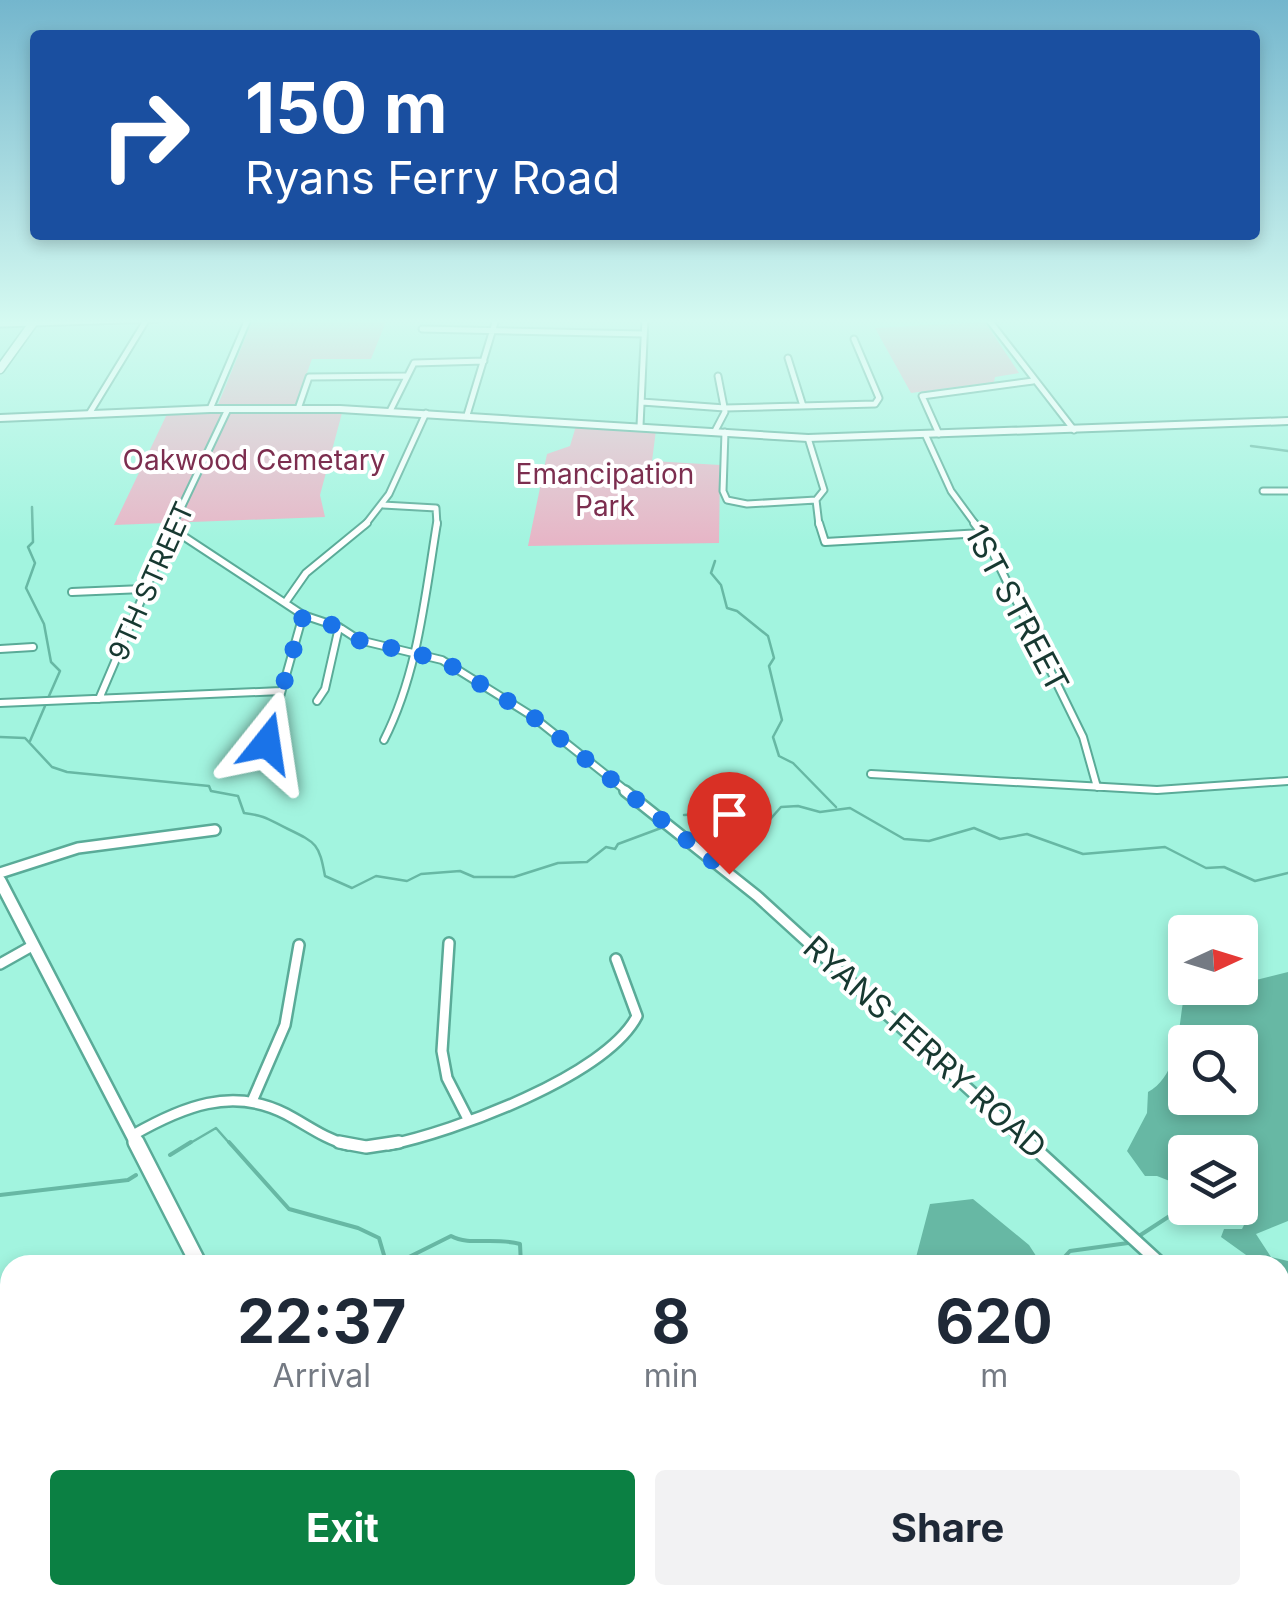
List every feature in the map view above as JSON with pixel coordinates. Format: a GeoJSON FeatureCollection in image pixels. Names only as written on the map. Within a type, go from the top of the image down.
{"type":"FeatureCollection","features":[{"type":"Feature","properties":{"kind":"street"},"geometry":{"type":"LineString","coordinates":[[90,414],[102,394]]}},
{"type":"Feature","properties":{"kind":"street"},"geometry":{"type":"LineString","coordinates":[[210,409],[216,394]]}},
{"type":"Feature","properties":{"kind":"street"},"geometry":{"type":"LineString","coordinates":[[298,409],[303,394]]}},
{"type":"Feature","properties":{"kind":"street"},"geometry":{"type":"LineString","coordinates":[[390,411],[398,394]]}},
{"type":"Feature","properties":{"kind":"street"},"geometry":{"type":"LineString","coordinates":[[467,415],[474,394]]}},
{"type":"Feature","properties":{"kind":"street"},"geometry":{"type":"LineString","coordinates":[[640,426],[642,394]]}},
{"type":"Feature","properties":{"kind":"street"},"geometry":{"type":"LineString","coordinates":[[722,394],[723,492],[734,503],[816,500],[824,490],[808,438]]}},
{"type":"Feature","properties":{"kind":"street"},"geometry":{"type":"LineString","coordinates":[[799,394],[803,406]]}},
{"type":"Feature","properties":{"kind":"street"},"geometry":{"type":"LineString","coordinates":[[642,402],[725,408],[875,404],[877,394]]}},
{"type":"Feature","properties":{"kind":"street"},"geometry":{"type":"LineString","coordinates":[[938,394],[922,396],[939,434]]}},
{"type":"Feature","properties":{"kind":"street"},"geometry":{"type":"LineString","coordinates":[[1044,394],[1074,430]]}},
{"type":"Feature","properties":{"kind":"street"},"geometry":{"type":"LineString","coordinates":[[0,418],[210,409],[390,411],[808,438],[1288,421]]}},
{"type":"Feature","properties":{"kind":"street","name":"9TH STREET"},"geometry":{"type":"LineString","coordinates":[[99,699],[143,589],[228,409]]}},
{"type":"Feature","properties":{"kind":"street"},"geometry":{"type":"LineString","coordinates":[[285,603],[294,586],[321,557],[383,504],[426,413]]}},
{"type":"Feature","properties":{"kind":"street","name":"1ST STREET"},"geometry":{"type":"LineString","coordinates":[[925,434],[951,492],[982,534],[1084,736],[1097,787]]}},
{"type":"Feature","properties":{"kind":"street"},"geometry":{"type":"LineString","coordinates":[[1263,491],[1288,491]]}},
{"type":"Feature","properties":{"kind":"street"},"geometry":{"type":"LineString","coordinates":[[816,500],[825,542],[982,534]]}},
{"type":"Feature","properties":{"kind":"street"},"geometry":{"type":"LineString","coordinates":[[383,504],[436,508],[439,514],[416,652],[399,710],[384,740]]}},
{"type":"Feature","properties":{"kind":"street","name":"RYANS FERRY ROAD"},"geometry":{"type":"LineString","coordinates":[[174,530],[303,616],[339,627],[358,640],[442,660],[532,716],[756,896],[1152,1255]]}},
{"type":"Feature","properties":{"kind":"street"},"geometry":{"type":"LineString","coordinates":[[72,592],[143,589]]}},
{"type":"Feature","properties":{"kind":"street"},"geometry":{"type":"LineString","coordinates":[[267,743],[303,616]]}},
{"type":"Feature","properties":{"kind":"street"},"geometry":{"type":"LineString","coordinates":[[317,701],[325,688],[339,627]]}},
{"type":"Feature","properties":{"kind":"street"},"geometry":{"type":"LineString","coordinates":[[0,649],[34,647]]}},
{"type":"Feature","properties":{"kind":"street"},"geometry":{"type":"LineString","coordinates":[[0,703],[281,691]]}},
{"type":"Feature","properties":{"kind":"street"},"geometry":{"type":"LineString","coordinates":[[871,774],[1157,790],[1288,780]]}},
{"type":"Feature","properties":{"kind":"street"},"geometry":{"type":"LineString","coordinates":[[0,872],[40,856],[91,845],[215,830]]}},
{"type":"Feature","properties":{"kind":"street"},"geometry":{"type":"LineString","coordinates":[[0,881],[193,1255]]}},
{"type":"Feature","properties":{"kind":"street"},"geometry":{"type":"LineString","coordinates":[[449,943],[442,1050],[447,1078],[468,1118]]}},
{"type":"Feature","properties":{"kind":"street"},"geometry":{"type":"LineString","coordinates":[[253,1099],[285,1025],[299,945]]}},
{"type":"Feature","properties":{"kind":"street"},"geometry":{"type":"LineString","coordinates":[[0,964],[32,946]]}},
{"type":"Feature","properties":{"kind":"street"},"geometry":{"type":"LineString","coordinates":[[133,1135],[218,1098],[253,1099],[328,1139],[353,1146],[399,1143],[526,1100],[573,1077],[629,1033],[637,1016],[616,959]]}},
{"type":"Feature","properties":{"kind":"green space","name":"Oakwood Cemetary"},"geometry":{"type":"Polygon","coordinates":[[[222,394],[299,394],[293,411],[342,413],[320,495],[325,517],[114,525],[167,414],[215,412],[222,394]]]}},
{"type":"Feature","properties":{"kind":"green space","name":"Emancipation Park"},"geometry":{"type":"Polygon","coordinates":[[[576,426],[656,430],[652,461],[720,465],[719,543],[528,546],[547,454],[570,446],[576,426]]]}},
{"type":"Feature","properties":{"kind":"shaded area"},"geometry":{"type":"Polygon","coordinates":[[[1288,972],[1288,1221],[1256,1234],[1270,1255],[1246,1255],[1221,1237],[1224,1229],[1258,1225],[1258,1135],[1168,1135],[1168,1180],[1145,1176],[1127,1151],[1147,1113],[1148,1092],[1168,1070],[1168,1115],[1258,1115],[1258,1025],[1180,1025],[1183,1005],[1258,1005],[1258,980],[1288,972]]]}},
{"type":"Feature","properties":{"kind":"shaded area"},"geometry":{"type":"Polygon","coordinates":[[[973,1199],[1029,1245],[1036,1255],[917,1255],[930,1204],[973,1199]]]}},
{"type":"Feature","properties":{"kind":"waterway"},"geometry":{"type":"LineString","coordinates":[[1251,446],[1288,451]]}},
{"type":"Feature","properties":{"kind":"waterway"},"geometry":{"type":"LineString","coordinates":[[32,507],[33,542],[28,547],[35,563],[26,588],[44,624],[51,662],[60,671],[49,696]]}},
{"type":"Feature","properties":{"kind":"waterway"},"geometry":{"type":"LineString","coordinates":[[715,561],[711,573],[721,585],[727,608],[737,611],[768,636],[774,658],[769,666],[782,720],[773,737],[779,756],[793,763],[836,807]]}},
{"type":"Feature","properties":{"kind":"waterway"},"geometry":{"type":"LineString","coordinates":[[30,741],[45,706]]}},
{"type":"Feature","properties":{"kind":"waterway"},"geometry":{"type":"LineString","coordinates":[[0,737],[25,738],[52,767],[67,772],[209,786],[211,791],[238,796],[244,813],[268,819],[311,842],[318,851],[325,876],[352,888],[376,876],[407,881],[421,874],[460,871],[474,877],[514,877],[558,863],[587,862],[606,847],[615,849],[618,844],[661,828]]}},
{"type":"Feature","properties":{"kind":"waterway"},"geometry":{"type":"LineString","coordinates":[[684,815],[721,813],[755,827],[766,824],[781,807],[798,806],[820,812],[850,808],[904,839],[929,841],[974,828],[1000,839],[1027,834],[1083,854],[1165,847],[1206,868],[1224,867],[1255,881],[1288,873]]}},
{"type":"Feature","properties":{"kind":"waterway"},"geometry":{"type":"LineString","coordinates":[[187,1145],[216,1128],[231,1145]]}},
{"type":"Feature","properties":{"kind":"waterway"},"geometry":{"type":"LineString","coordinates":[[170,1155],[191,1142]]}},
{"type":"Feature","properties":{"kind":"waterway"},"geometry":{"type":"LineString","coordinates":[[229,1142],[289,1209],[358,1228],[379,1238],[384,1255]]}},
{"type":"Feature","properties":{"kind":"waterway"},"geometry":{"type":"LineString","coordinates":[[0,1195],[128,1180],[136,1175]]}},
{"type":"Feature","properties":{"kind":"waterway"},"geometry":{"type":"LineString","coordinates":[[1139,1236],[1168,1217]]}},
{"type":"Feature","properties":{"kind":"waterway"},"geometry":{"type":"LineString","coordinates":[[413,1255],[451,1236],[520,1244],[521,1255]]}},
{"type":"Feature","properties":{"kind":"waterway"},"geometry":{"type":"LineString","coordinates":[[1066,1255],[1070,1251],[1128,1243]]}},
{"type":"Feature","properties":{"kind":"route"},"geometry":{"type":"LineString","coordinates":[[267,743],[303,616],[339,627],[358,640],[442,660],[532,716],[729,874]]}}]}
